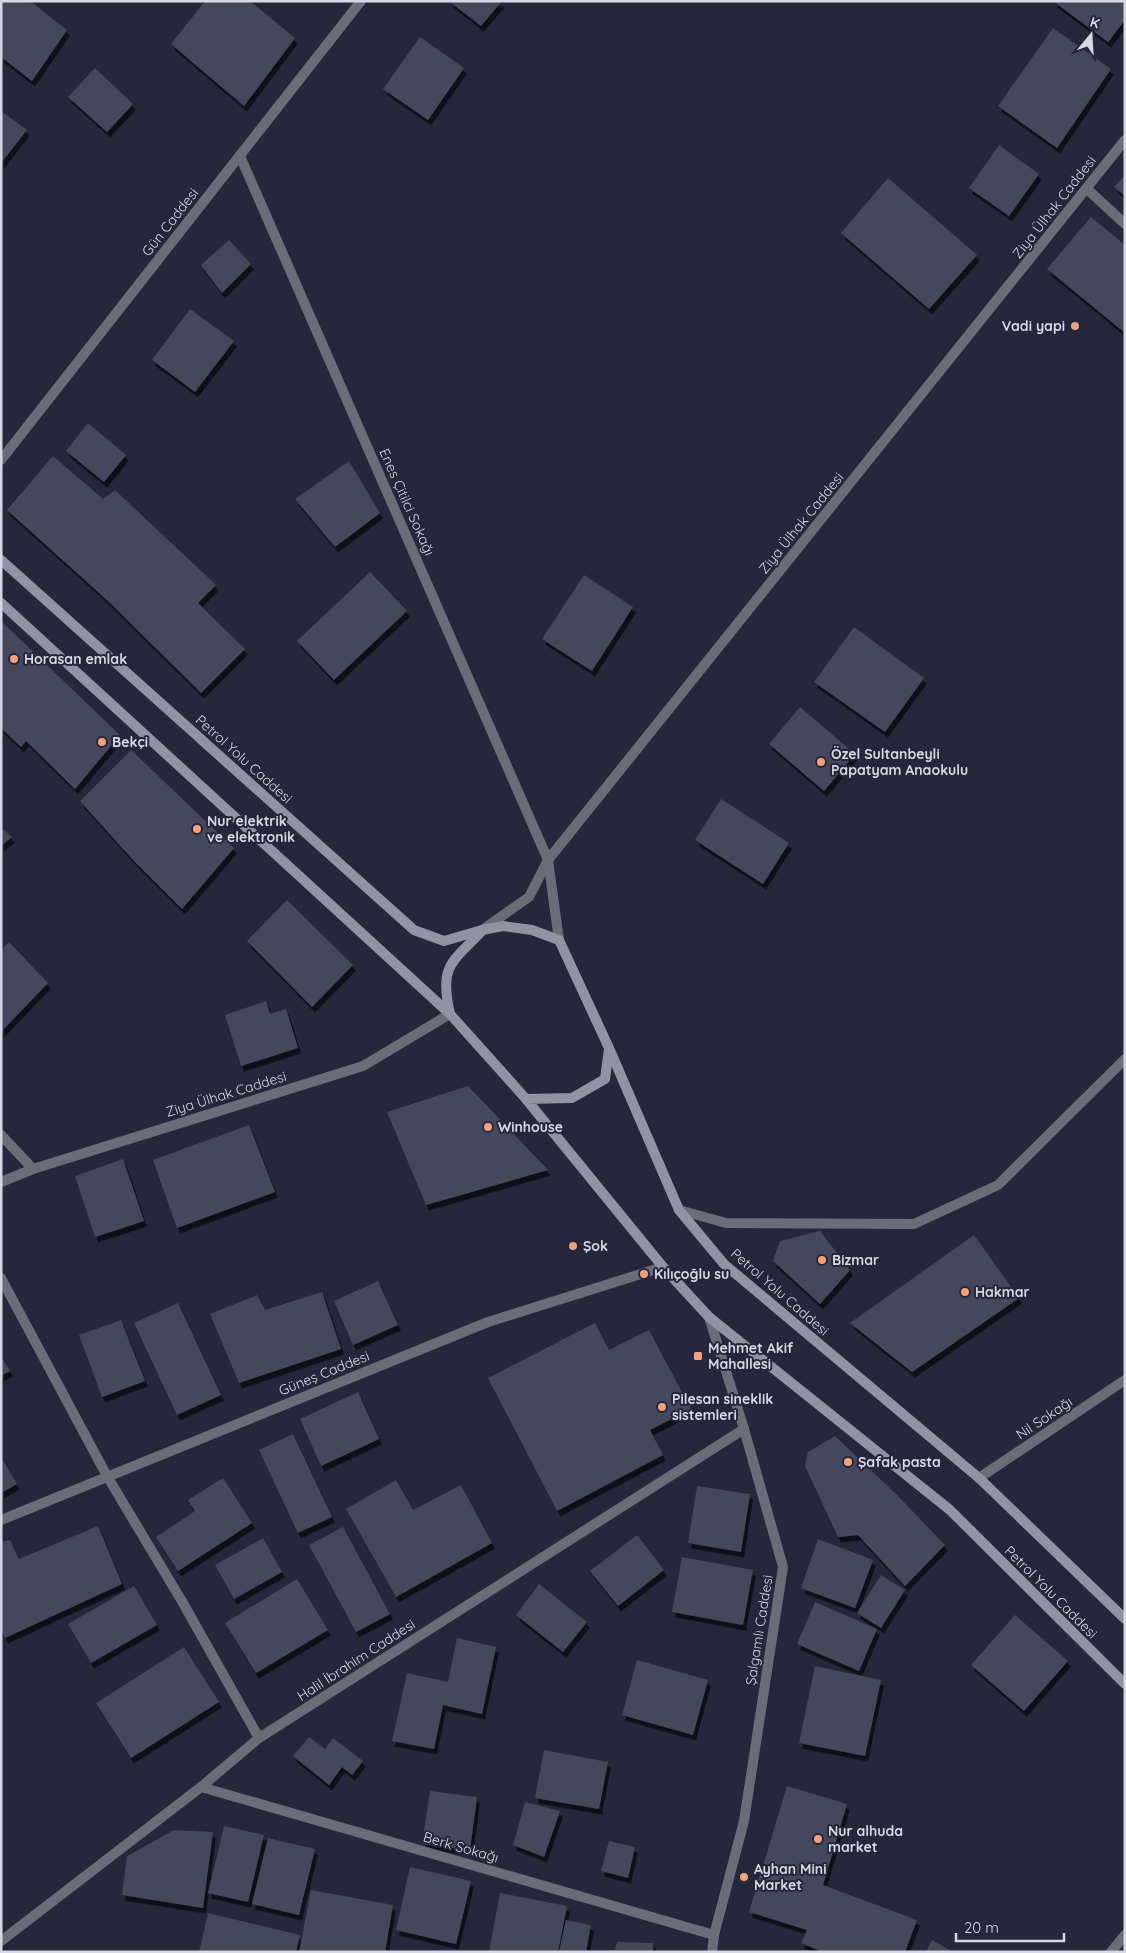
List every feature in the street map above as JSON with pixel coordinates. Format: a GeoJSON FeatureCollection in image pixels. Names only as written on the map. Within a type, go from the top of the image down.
{"type":"FeatureCollection","features":[{"type":"Feature","properties":{"kind":"main road","name":"Petrol Yolu Caddesi"},"geometry":{"type":"LineString","coordinates":[[1,560],[414,930],[444,941],[503,926],[532,930],[559,940],[609,1048],[679,1210],[724,1264],[979,1478],[1125,1619]]}},
{"type":"Feature","properties":{"kind":"main road","name":"Petrol Yolu Caddesi"},"geometry":{"type":"LineString","coordinates":[[1,603],[450,1014],[526,1099],[663,1267],[710,1317],[950,1510],[1125,1684]]}},
{"type":"Feature","properties":{"kind":"main road"},"geometry":{"type":"LineString","coordinates":[[450,1014],[445,981],[450,964],[482,930]]}},
{"type":"Feature","properties":{"kind":"main road"},"geometry":{"type":"LineString","coordinates":[[526,1099],[572,1098],[605,1079],[609,1048]]}},
{"type":"Feature","properties":{"kind":"street","name":"Gün Caddesi"},"geometry":{"type":"LineString","coordinates":[[1,460],[361,1]]}},
{"type":"Feature","properties":{"kind":"street","name":"Ziya Ülhak Caddesi"},"geometry":{"type":"LineString","coordinates":[[482,930],[529,897],[548,860],[1125,140]]}},
{"type":"Feature","properties":{"kind":"street","name":"Enes Çitilci Sokağı"},"geometry":{"type":"LineString","coordinates":[[240,156],[548,860]]}},
{"type":"Feature","properties":{"kind":"street"},"geometry":{"type":"LineString","coordinates":[[1087,189],[1125,224]]}},
{"type":"Feature","properties":{"kind":"street"},"geometry":{"type":"LineString","coordinates":[[548,860],[559,940]]}},
{"type":"Feature","properties":{"kind":"street","name":"Ziya Ülhak Caddesi"},"geometry":{"type":"LineString","coordinates":[[1,1182],[33,1169],[363,1066],[450,1014]]}},
{"type":"Feature","properties":{"kind":"street"},"geometry":{"type":"LineString","coordinates":[[679,1210],[726,1223],[914,1224],[998,1185],[1125,1059]]}},
{"type":"Feature","properties":{"kind":"street"},"geometry":{"type":"LineString","coordinates":[[1,1135],[33,1169]]}},
{"type":"Feature","properties":{"kind":"street","name":"Güneş Caddesi"},"geometry":{"type":"LineString","coordinates":[[1,1520],[488,1322],[663,1267]]}},
{"type":"Feature","properties":{"kind":"street"},"geometry":{"type":"LineString","coordinates":[[1,1278],[107,1476],[183,1603],[259,1738]]}},
{"type":"Feature","properties":{"kind":"street","name":"Şalgamlı Caddesi"},"geometry":{"type":"LineString","coordinates":[[710,1317],[783,1567],[744,1821],[714,1935],[712,1952]]}},
{"type":"Feature","properties":{"kind":"street","name":"Nil Sokağı"},"geometry":{"type":"LineString","coordinates":[[979,1478],[1125,1380]]}},
{"type":"Feature","properties":{"kind":"street","name":"Halil İbrahim Caddesi"},"geometry":{"type":"LineString","coordinates":[[1,1941],[259,1738],[744,1429]]}},
{"type":"Feature","properties":{"kind":"street","name":"Berk Sokağı"},"geometry":{"type":"LineString","coordinates":[[200,1786],[714,1935]]}},
{"type":"Feature","properties":{"kind":"street"},"geometry":{"type":"LineString","coordinates":[[1111,1952],[1125,1935]]}},
{"type":"Feature","properties":{"kind":"building"},"geometry":{"type":"Polygon","coordinates":[[[4,1],[30,1],[67,30],[32,81],[1,57],[1,5],[4,1]]]}},
{"type":"Feature","properties":{"kind":"building"},"geometry":{"type":"Polygon","coordinates":[[[205,1],[250,1],[295,38],[244,106],[171,44],[205,1]]]}},
{"type":"Feature","properties":{"kind":"building"},"geometry":{"type":"Polygon","coordinates":[[[449,1],[502,1],[481,26],[449,1]]]}},
{"type":"Feature","properties":{"kind":"building"},"geometry":{"type":"Polygon","coordinates":[[[1053,1],[1125,1],[1125,20],[1108,42],[1053,1]]]}},
{"type":"Feature","properties":{"kind":"building"},"geometry":{"type":"Polygon","coordinates":[[[1053,28],[1111,69],[1057,148],[998,106],[1053,28]]]}},
{"type":"Feature","properties":{"kind":"building"},"geometry":{"type":"Polygon","coordinates":[[[420,37],[464,68],[428,120],[383,89],[420,37]]]}},
{"type":"Feature","properties":{"kind":"building"},"geometry":{"type":"Polygon","coordinates":[[[95,68],[133,104],[107,132],[68,97],[95,68]]]}},
{"type":"Feature","properties":{"kind":"building"},"geometry":{"type":"Polygon","coordinates":[[[1,111],[27,130],[1,163],[1,111]]]}},
{"type":"Feature","properties":{"kind":"building"},"geometry":{"type":"Polygon","coordinates":[[[999,145],[1039,174],[1009,216],[969,188],[999,145]]]}},
{"type":"Feature","properties":{"kind":"building"},"geometry":{"type":"Polygon","coordinates":[[[1125,175],[1125,196],[1114,187],[1125,175]]]}},
{"type":"Feature","properties":{"kind":"building"},"geometry":{"type":"Polygon","coordinates":[[[888,178],[977,255],[929,309],[841,233],[888,178]]]}},
{"type":"Feature","properties":{"kind":"building"},"geometry":{"type":"Polygon","coordinates":[[[1091,217],[1125,245],[1125,333],[1047,269],[1091,217]]]}},
{"type":"Feature","properties":{"kind":"building"},"geometry":{"type":"Polygon","coordinates":[[[229,240],[251,264],[222,293],[201,265],[229,240]]]}},
{"type":"Feature","properties":{"kind":"building"},"geometry":{"type":"Polygon","coordinates":[[[190,309],[234,341],[195,392],[152,360],[190,309]]]}},
{"type":"Feature","properties":{"kind":"building"},"geometry":{"type":"Polygon","coordinates":[[[88,423],[126,455],[104,482],[66,451],[88,423]]]}},
{"type":"Feature","properties":{"kind":"building"},"geometry":{"type":"Polygon","coordinates":[[[53,456],[103,499],[115,490],[216,585],[198,603],[245,649],[201,693],[108,601],[7,510],[53,456]]]}},
{"type":"Feature","properties":{"kind":"building"},"geometry":{"type":"Polygon","coordinates":[[[349,461],[380,513],[335,547],[295,499],[349,461]]]}},
{"type":"Feature","properties":{"kind":"building"},"geometry":{"type":"Polygon","coordinates":[[[370,572],[407,611],[334,680],[297,641],[370,572]]]}},
{"type":"Feature","properties":{"kind":"building"},"geometry":{"type":"Polygon","coordinates":[[[584,575],[633,607],[592,671],[542,639],[584,575]]]}},
{"type":"Feature","properties":{"kind":"building"},"geometry":{"type":"Polygon","coordinates":[[[1,621],[120,735],[75,789],[26,741],[21,747],[1,728],[1,621]]]}},
{"type":"Feature","properties":{"kind":"building"},"geometry":{"type":"Polygon","coordinates":[[[854,627],[924,678],[885,732],[814,682],[854,627]]]}},
{"type":"Feature","properties":{"kind":"building"},"geometry":{"type":"Polygon","coordinates":[[[800,707],[855,754],[824,791],[769,744],[800,707]]]}},
{"type":"Feature","properties":{"kind":"building"},"geometry":{"type":"Polygon","coordinates":[[[131,750],[234,848],[182,909],[134,861],[80,801],[131,750]]]}},
{"type":"Feature","properties":{"kind":"building"},"geometry":{"type":"Polygon","coordinates":[[[721,799],[789,843],[763,884],[695,840],[721,799]]]}},
{"type":"Feature","properties":{"kind":"building"},"geometry":{"type":"Polygon","coordinates":[[[1,827],[12,837],[1,846],[1,827]]]}},
{"type":"Feature","properties":{"kind":"building"},"geometry":{"type":"Polygon","coordinates":[[[287,900],[353,965],[312,1007],[247,941],[287,900]]]}},
{"type":"Feature","properties":{"kind":"building"},"geometry":{"type":"Polygon","coordinates":[[[9,942],[48,983],[1,1032],[1,950],[9,942]]]}},
{"type":"Feature","properties":{"kind":"building"},"geometry":{"type":"Polygon","coordinates":[[[266,1001],[270,1014],[286,1009],[298,1048],[241,1066],[225,1015],[266,1001]]]}},
{"type":"Feature","properties":{"kind":"building"},"geometry":{"type":"Polygon","coordinates":[[[468,1086],[548,1170],[426,1205],[387,1112],[468,1086]]]}},
{"type":"Feature","properties":{"kind":"building"},"geometry":{"type":"Polygon","coordinates":[[[249,1125],[275,1192],[177,1228],[153,1160],[249,1125]]]}},
{"type":"Feature","properties":{"kind":"building"},"geometry":{"type":"Polygon","coordinates":[[[123,1159],[144,1221],[95,1237],[75,1176],[123,1159]]]}},
{"type":"Feature","properties":{"kind":"building"},"geometry":{"type":"Polygon","coordinates":[[[820,1231],[850,1270],[820,1304],[773,1261],[780,1241],[820,1231]]]}},
{"type":"Feature","properties":{"kind":"building"},"geometry":{"type":"Polygon","coordinates":[[[974,1235],[1019,1298],[912,1372],[850,1323],[974,1235]]]}},
{"type":"Feature","properties":{"kind":"building"},"geometry":{"type":"Polygon","coordinates":[[[378,1281],[398,1325],[353,1345],[334,1301],[378,1281]]]}},
{"type":"Feature","properties":{"kind":"building"},"geometry":{"type":"Polygon","coordinates":[[[322,1292],[341,1349],[239,1383],[210,1314],[257,1295],[265,1310],[322,1292]]]}},
{"type":"Feature","properties":{"kind":"building"},"geometry":{"type":"Polygon","coordinates":[[[178,1303],[221,1395],[177,1415],[134,1323],[178,1303]]]}},
{"type":"Feature","properties":{"kind":"building"},"geometry":{"type":"Polygon","coordinates":[[[121,1320],[145,1381],[102,1397],[79,1335],[121,1320]]]}},
{"type":"Feature","properties":{"kind":"building"},"geometry":{"type":"Polygon","coordinates":[[[595,1323],[609,1350],[649,1330],[691,1409],[650,1430],[663,1455],[557,1511],[488,1378],[595,1323]]]}},
{"type":"Feature","properties":{"kind":"building"},"geometry":{"type":"Polygon","coordinates":[[[1,1356],[10,1371],[1,1376],[1,1356]]]}},
{"type":"Feature","properties":{"kind":"building"},"geometry":{"type":"Polygon","coordinates":[[[358,1392],[379,1439],[321,1466],[300,1419],[358,1392]]]}},
{"type":"Feature","properties":{"kind":"building"},"geometry":{"type":"Polygon","coordinates":[[[293,1434],[332,1517],[298,1533],[259,1450],[293,1434]]]}},
{"type":"Feature","properties":{"kind":"building"},"geometry":{"type":"Polygon","coordinates":[[[835,1436],[897,1495],[945,1545],[905,1586],[858,1535],[838,1537],[805,1466],[808,1452],[835,1436]]]}},
{"type":"Feature","properties":{"kind":"building"},"geometry":{"type":"Polygon","coordinates":[[[1,1457],[17,1484],[1,1493],[1,1457]]]}},
{"type":"Feature","properties":{"kind":"building"},"geometry":{"type":"Polygon","coordinates":[[[223,1478],[252,1523],[178,1571],[156,1537],[195,1511],[188,1500],[223,1478]]]}},
{"type":"Feature","properties":{"kind":"building"},"geometry":{"type":"Polygon","coordinates":[[[396,1480],[413,1510],[461,1485],[492,1543],[396,1597],[346,1509],[396,1480]]]}},
{"type":"Feature","properties":{"kind":"building"},"geometry":{"type":"Polygon","coordinates":[[[697,1486],[750,1494],[741,1552],[688,1543],[697,1486]]]}},
{"type":"Feature","properties":{"kind":"building"},"geometry":{"type":"Polygon","coordinates":[[[98,1526],[122,1584],[5,1638],[1,1630],[1,1542],[10,1540],[19,1559],[98,1526]]]}},
{"type":"Feature","properties":{"kind":"building"},"geometry":{"type":"Polygon","coordinates":[[[343,1527],[390,1614],[356,1632],[309,1545],[343,1527]]]}},
{"type":"Feature","properties":{"kind":"building"},"geometry":{"type":"Polygon","coordinates":[[[637,1535],[664,1570],[618,1606],[590,1571],[637,1535]]]}},
{"type":"Feature","properties":{"kind":"building"},"geometry":{"type":"Polygon","coordinates":[[[263,1538],[282,1572],[234,1599],[215,1565],[263,1538]]]}},
{"type":"Feature","properties":{"kind":"building"},"geometry":{"type":"Polygon","coordinates":[[[818,1539],[873,1560],[855,1608],[801,1588],[818,1539]]]}},
{"type":"Feature","properties":{"kind":"building"},"geometry":{"type":"Polygon","coordinates":[[[682,1557],[753,1570],[743,1625],[672,1612],[682,1557]]]}},
{"type":"Feature","properties":{"kind":"building"},"geometry":{"type":"Polygon","coordinates":[[[881,1575],[905,1590],[881,1628],[857,1613],[881,1575]]]}},
{"type":"Feature","properties":{"kind":"building"},"geometry":{"type":"Polygon","coordinates":[[[297,1579],[328,1630],[256,1673],[225,1623],[297,1579]]]}},
{"type":"Feature","properties":{"kind":"building"},"geometry":{"type":"Polygon","coordinates":[[[539,1584],[587,1622],[563,1652],[516,1615],[539,1584]]]}},
{"type":"Feature","properties":{"kind":"building"},"geometry":{"type":"Polygon","coordinates":[[[134,1586],[157,1625],[91,1663],[68,1624],[134,1586]]]}},
{"type":"Feature","properties":{"kind":"building"},"geometry":{"type":"Polygon","coordinates":[[[815,1602],[877,1629],[859,1671],[797,1644],[815,1602]]]}},
{"type":"Feature","properties":{"kind":"building"},"geometry":{"type":"Polygon","coordinates":[[[1015,1615],[1068,1661],[1024,1711],[971,1665],[1015,1615]]]}},
{"type":"Feature","properties":{"kind":"building"},"geometry":{"type":"Polygon","coordinates":[[[457,1638],[496,1647],[482,1714],[443,1705],[434,1749],[392,1741],[407,1673],[448,1682],[457,1638]]]}},
{"type":"Feature","properties":{"kind":"building"},"geometry":{"type":"Polygon","coordinates":[[[184,1647],[219,1702],[131,1758],[96,1703],[184,1647]]]}},
{"type":"Feature","properties":{"kind":"building"},"geometry":{"type":"Polygon","coordinates":[[[637,1660],[708,1680],[693,1735],[622,1715],[637,1660]]]}},
{"type":"Feature","properties":{"kind":"building"},"geometry":{"type":"Polygon","coordinates":[[[815,1666],[881,1680],[865,1756],[799,1743],[815,1666]]]}},
{"type":"Feature","properties":{"kind":"building"},"geometry":{"type":"Polygon","coordinates":[[[309,1737],[325,1749],[333,1738],[363,1761],[352,1775],[342,1767],[329,1785],[293,1756],[309,1737]]]}},
{"type":"Feature","properties":{"kind":"building"},"geometry":{"type":"Polygon","coordinates":[[[544,1750],[608,1762],[599,1809],[535,1798],[544,1750]]]}},
{"type":"Feature","properties":{"kind":"building"},"geometry":{"type":"Polygon","coordinates":[[[787,1786],[847,1804],[823,1885],[917,1920],[905,1952],[823,1952],[801,1943],[807,1930],[749,1912],[787,1786]]]}},
{"type":"Feature","properties":{"kind":"building"},"geometry":{"type":"Polygon","coordinates":[[[430,1791],[477,1797],[470,1850],[422,1844],[430,1791]]]}},
{"type":"Feature","properties":{"kind":"building"},"geometry":{"type":"Polygon","coordinates":[[[525,1802],[560,1811],[544,1857],[513,1845],[525,1802]]]}},
{"type":"Feature","properties":{"kind":"building"},"geometry":{"type":"Polygon","coordinates":[[[224,1826],[264,1835],[248,1902],[208,1893],[224,1826]]]}},
{"type":"Feature","properties":{"kind":"building"},"geometry":{"type":"Polygon","coordinates":[[[174,1830],[213,1832],[203,1908],[122,1895],[127,1856],[174,1830]]]}},
{"type":"Feature","properties":{"kind":"building"},"geometry":{"type":"Polygon","coordinates":[[[268,1838],[315,1849],[299,1915],[252,1904],[268,1838]]]}},
{"type":"Feature","properties":{"kind":"building"},"geometry":{"type":"Polygon","coordinates":[[[609,1841],[635,1847],[628,1878],[601,1871],[609,1841]]]}},
{"type":"Feature","properties":{"kind":"building"},"geometry":{"type":"Polygon","coordinates":[[[410,1867],[471,1881],[456,1944],[396,1930],[410,1867]]]}},
{"type":"Feature","properties":{"kind":"building"},"geometry":{"type":"Polygon","coordinates":[[[311,1890],[393,1905],[385,1952],[299,1952],[311,1890]]]}},
{"type":"Feature","properties":{"kind":"building"},"geometry":{"type":"Polygon","coordinates":[[[500,1893],[567,1906],[558,1952],[489,1952],[500,1893]]]}},
{"type":"Feature","properties":{"kind":"building"},"geometry":{"type":"Polygon","coordinates":[[[208,1913],[300,1935],[296,1952],[199,1952],[208,1913]]]}},
{"type":"Feature","properties":{"kind":"building"},"geometry":{"type":"Polygon","coordinates":[[[566,1920],[591,1925],[586,1952],[559,1952],[566,1920]]]}},
{"type":"Feature","properties":{"kind":"building"},"geometry":{"type":"Polygon","coordinates":[[[932,1940],[953,1952],[926,1952],[932,1940]]]}},
{"type":"Feature","properties":{"kind":"building"},"geometry":{"type":"Polygon","coordinates":[[[617,1942],[653,1943],[653,1952],[609,1952],[609,1950],[615,1950],[617,1942]]]}},
{"type":"Feature","properties":{"kind":"place","name":"Vadi yapi"},"geometry":{"type":"Point","coordinates":[1075,326]}},
{"type":"Feature","properties":{"kind":"place","name":"Horasan emlak"},"geometry":{"type":"Point","coordinates":[14,659]}},
{"type":"Feature","properties":{"kind":"place","name":"Bekçi"},"geometry":{"type":"Point","coordinates":[102,742]}},
{"type":"Feature","properties":{"kind":"place","name":"Özel Sultanbeyli Papatyam Anaokulu"},"geometry":{"type":"Point","coordinates":[821,762]}},
{"type":"Feature","properties":{"kind":"place","name":"Nur elektrik ve elektronik"},"geometry":{"type":"Point","coordinates":[197,829]}},
{"type":"Feature","properties":{"kind":"place","name":"Winhouse"},"geometry":{"type":"Point","coordinates":[488,1127]}},
{"type":"Feature","properties":{"kind":"place","name":"Şok"},"geometry":{"type":"Point","coordinates":[573,1246]}},
{"type":"Feature","properties":{"kind":"place","name":"Bizmar"},"geometry":{"type":"Point","coordinates":[822,1260]}},
{"type":"Feature","properties":{"kind":"place","name":"Kılıçoğlu su"},"geometry":{"type":"Point","coordinates":[644,1274]}},
{"type":"Feature","properties":{"kind":"place","name":"Hakmar"},"geometry":{"type":"Point","coordinates":[965,1292]}},
{"type":"Feature","properties":{"kind":"place","name":"Mehmet Akif Mahallesi"},"geometry":{"type":"Point","coordinates":[698,1356]}},
{"type":"Feature","properties":{"kind":"place","name":"Pilesan sineklik sistemleri"},"geometry":{"type":"Point","coordinates":[662,1407]}},
{"type":"Feature","properties":{"kind":"place","name":"Şafak pasta"},"geometry":{"type":"Point","coordinates":[848,1462]}},
{"type":"Feature","properties":{"kind":"place","name":"Nur alhuda market"},"geometry":{"type":"Point","coordinates":[818,1839]}},
{"type":"Feature","properties":{"kind":"place","name":"Ayhan Mini Market"},"geometry":{"type":"Point","coordinates":[744,1877]}}]}
